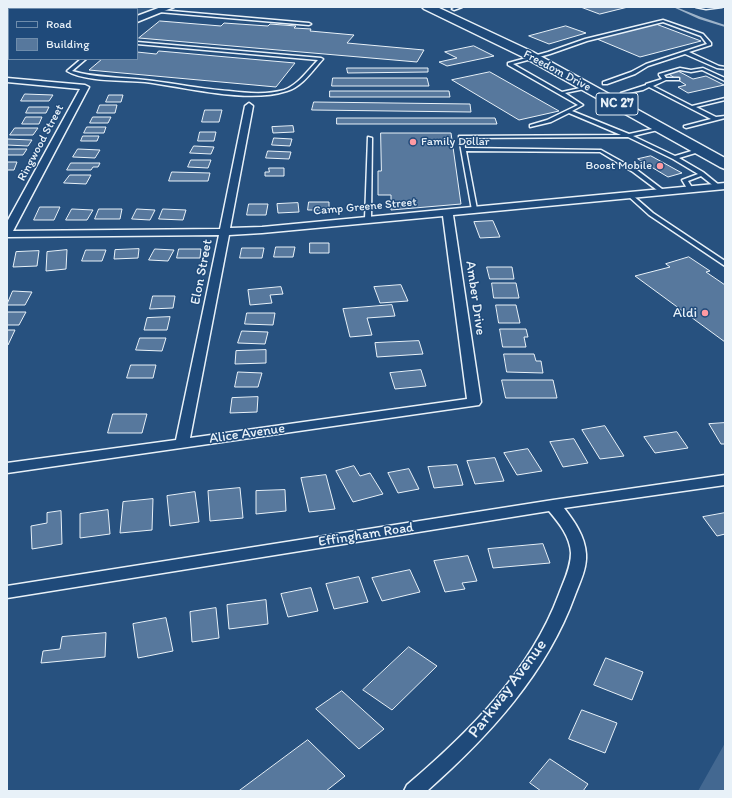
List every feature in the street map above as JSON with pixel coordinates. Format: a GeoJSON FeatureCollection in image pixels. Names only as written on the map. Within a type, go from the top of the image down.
{"type":"FeatureCollection","features":[{"type":"Feature","properties":{"kind":"main road","name":"Freedom Drive"},"geometry":{"type":"LineString","coordinates":[[428,7],[533,58],[660,128],[703,144]]}},
{"type":"Feature","properties":{"kind":"main road","name":"Freedom Drive"},"geometry":{"type":"LineString","coordinates":[[454,8],[549,53],[686,127],[725,164]]}},
{"type":"Feature","properties":{"kind":"street"},"geometry":{"type":"LineString","coordinates":[[138,19],[164,9]]}},
{"type":"Feature","properties":{"kind":"street","name":"Ringwood Street"},"geometry":{"type":"LineString","coordinates":[[7,80],[85,87],[7,233]]}},
{"type":"Feature","properties":{"kind":"street","name":"Elon Street"},"geometry":{"type":"LineString","coordinates":[[182,443],[249,106]]}},
{"type":"Feature","properties":{"kind":"street","name":"Camp Greene Street"},"geometry":{"type":"LineString","coordinates":[[7,233],[225,232],[721,186]]}},
{"type":"Feature","properties":{"kind":"street","name":"Amber Drive"},"geometry":{"type":"LineString","coordinates":[[448,212],[472,389]]}},
{"type":"Feature","properties":{"kind":"street","name":"Alice Avenue"},"geometry":{"type":"LineString","coordinates":[[7,468],[474,402],[472,389]]}},
{"type":"Feature","properties":{"kind":"street","name":"Effingham Road"},"geometry":{"type":"LineString","coordinates":[[7,592],[553,505],[725,480]]}},
{"type":"Feature","properties":{"kind":"street","name":"Parkway Avenue"},"geometry":{"type":"LineString","coordinates":[[414,791],[477,733],[530,665],[554,626],[567,598],[578,561],[578,549],[570,526],[553,505]]}},
{"type":"Feature","properties":{"kind":"lane"},"geometry":{"type":"LineString","coordinates":[[698,7],[720,7]]}},
{"type":"Feature","properties":{"kind":"lane"},"geometry":{"type":"LineString","coordinates":[[164,9],[309,24]]}},
{"type":"Feature","properties":{"kind":"lane"},"geometry":{"type":"LineString","coordinates":[[532,126],[570,112],[581,105],[508,64],[533,58],[586,40],[663,21],[702,35],[710,44],[647,65],[633,73],[605,83]]}},
{"type":"Feature","properties":{"kind":"lane"},"geometry":{"type":"LineString","coordinates":[[83,60],[69,71],[88,77],[150,82],[244,94],[280,93],[288,90],[320,59],[138,43]]}},
{"type":"Feature","properties":{"kind":"lane"},"geometry":{"type":"LineString","coordinates":[[685,52],[718,67],[725,68]]}},
{"type":"Feature","properties":{"kind":"lane"},"geometry":{"type":"LineString","coordinates":[[665,79],[661,75],[669,71],[680,69],[691,71],[703,69],[725,80]]}},
{"type":"Feature","properties":{"kind":"lane"},"geometry":{"type":"LineString","coordinates":[[688,76],[693,74],[691,71]]}},
{"type":"Feature","properties":{"kind":"lane"},"geometry":{"type":"LineString","coordinates":[[623,93],[641,89],[665,79],[677,78]]}},
{"type":"Feature","properties":{"kind":"lane"},"geometry":{"type":"LineString","coordinates":[[648,85],[716,119]]}},
{"type":"Feature","properties":{"kind":"lane"},"geometry":{"type":"LineString","coordinates":[[561,93],[587,87]]}},
{"type":"Feature","properties":{"kind":"lane"},"geometry":{"type":"LineString","coordinates":[[692,107],[725,100]]}},
{"type":"Feature","properties":{"kind":"lane"},"geometry":{"type":"LineString","coordinates":[[570,112],[630,136],[675,158],[721,186]]}},
{"type":"Feature","properties":{"kind":"lane"},"geometry":{"type":"LineString","coordinates":[[686,127],[725,117]]}},
{"type":"Feature","properties":{"kind":"lane"},"geometry":{"type":"LineString","coordinates":[[474,209],[461,137],[630,136],[660,128]]}},
{"type":"Feature","properties":{"kind":"lane"},"geometry":{"type":"LineString","coordinates":[[368,219],[370,138]]}},
{"type":"Feature","properties":{"kind":"lane"},"geometry":{"type":"LineString","coordinates":[[675,158],[703,144]]}},
{"type":"Feature","properties":{"kind":"lane"},"geometry":{"type":"LineString","coordinates":[[463,148],[601,151],[635,171],[663,192]]}},
{"type":"Feature","properties":{"kind":"lane"},"geometry":{"type":"LineString","coordinates":[[690,189],[685,180],[702,174]]}},
{"type":"Feature","properties":{"kind":"lane"},"geometry":{"type":"LineString","coordinates":[[630,195],[650,214],[725,264]]}},
{"type":"Feature","properties":{"kind":"shaded area"},"geometry":{"type":"Polygon","coordinates":[[[7,7],[159,7],[138,16],[138,8],[8,8],[7,48],[7,7]]]}},
{"type":"Feature","properties":{"kind":"shaded area"},"geometry":{"type":"Polygon","coordinates":[[[725,743],[725,791],[698,791],[725,743]]]}},
{"type":"Feature","properties":{"kind":"building"},"geometry":{"type":"Polygon","coordinates":[[[581,7],[628,7],[600,14],[581,7]]]}},
{"type":"Feature","properties":{"kind":"building"},"geometry":{"type":"Polygon","coordinates":[[[160,21],[221,26],[224,23],[296,26],[294,28],[354,35],[347,43],[424,50],[417,62],[139,38],[160,21]]]}},
{"type":"Feature","properties":{"kind":"building"},"geometry":{"type":"Polygon","coordinates":[[[656,24],[701,41],[640,57],[597,39],[656,24]]]}},
{"type":"Feature","properties":{"kind":"building"},"geometry":{"type":"Polygon","coordinates":[[[566,26],[586,33],[549,44],[529,36],[566,26]]]}},
{"type":"Feature","properties":{"kind":"building"},"geometry":{"type":"Polygon","coordinates":[[[474,46],[494,56],[447,66],[439,62],[457,58],[445,52],[474,46]]]}},
{"type":"Feature","properties":{"kind":"building"},"geometry":{"type":"Polygon","coordinates":[[[159,51],[295,63],[276,87],[89,70],[101,60],[138,60],[138,52],[156,54],[159,51]]]}},
{"type":"Feature","properties":{"kind":"building"},"geometry":{"type":"Polygon","coordinates":[[[347,68],[428,68],[428,72],[348,73],[347,68]]]}},
{"type":"Feature","properties":{"kind":"building"},"geometry":{"type":"Polygon","coordinates":[[[678,71],[693,79],[706,76],[724,85],[688,93],[678,87],[686,85],[667,73],[678,71]]]}},
{"type":"Feature","properties":{"kind":"building"},"geometry":{"type":"Polygon","coordinates":[[[490,72],[559,111],[519,120],[452,80],[490,72]]]}},
{"type":"Feature","properties":{"kind":"building"},"geometry":{"type":"Polygon","coordinates":[[[333,78],[427,78],[429,86],[332,86],[333,78]]]}},
{"type":"Feature","properties":{"kind":"building"},"geometry":{"type":"Polygon","coordinates":[[[330,91],[449,91],[450,97],[330,97],[330,91]]]}},
{"type":"Feature","properties":{"kind":"building"},"geometry":{"type":"Polygon","coordinates":[[[25,94],[53,95],[49,101],[21,101],[25,94]]]}},
{"type":"Feature","properties":{"kind":"building"},"geometry":{"type":"Polygon","coordinates":[[[109,95],[123,95],[121,102],[106,102],[109,95]]]}},
{"type":"Feature","properties":{"kind":"building"},"geometry":{"type":"Polygon","coordinates":[[[314,102],[470,104],[471,112],[312,110],[314,102]]]}},
{"type":"Feature","properties":{"kind":"building"},"geometry":{"type":"Polygon","coordinates":[[[100,105],[117,105],[115,113],[97,113],[100,105]]]}},
{"type":"Feature","properties":{"kind":"building"},"geometry":{"type":"Polygon","coordinates":[[[29,107],[49,107],[46,113],[26,113],[29,107]]]}},
{"type":"Feature","properties":{"kind":"building"},"geometry":{"type":"Polygon","coordinates":[[[205,110],[222,110],[219,122],[202,122],[205,110]]]}},
{"type":"Feature","properties":{"kind":"building"},"geometry":{"type":"Polygon","coordinates":[[[26,117],[42,117],[39,124],[22,124],[26,117]]]}},
{"type":"Feature","properties":{"kind":"building"},"geometry":{"type":"Polygon","coordinates":[[[93,117],[111,117],[108,123],[90,123],[93,117]]]}},
{"type":"Feature","properties":{"kind":"building"},"geometry":{"type":"Polygon","coordinates":[[[337,118],[495,118],[497,124],[337,124],[337,118]]]}},
{"type":"Feature","properties":{"kind":"building"},"geometry":{"type":"Polygon","coordinates":[[[293,126],[294,132],[273,133],[272,127],[293,126]]]}},
{"type":"Feature","properties":{"kind":"building"},"geometry":{"type":"Polygon","coordinates":[[[87,127],[106,127],[104,133],[84,133],[87,127]]]}},
{"type":"Feature","properties":{"kind":"building"},"geometry":{"type":"Polygon","coordinates":[[[15,128],[38,128],[33,135],[10,135],[15,128]]]}},
{"type":"Feature","properties":{"kind":"building"},"geometry":{"type":"Polygon","coordinates":[[[200,132],[216,132],[214,141],[198,141],[200,132]]]}},
{"type":"Feature","properties":{"kind":"building"},"geometry":{"type":"Polygon","coordinates":[[[381,133],[451,133],[461,204],[391,210],[391,195],[378,195],[378,171],[381,171],[381,133]]]}},
{"type":"Feature","properties":{"kind":"building"},"geometry":{"type":"Polygon","coordinates":[[[83,136],[99,136],[97,141],[81,141],[83,136]]]}},
{"type":"Feature","properties":{"kind":"building"},"geometry":{"type":"Polygon","coordinates":[[[274,138],[292,139],[290,146],[272,145],[274,138]]]}},
{"type":"Feature","properties":{"kind":"building"},"geometry":{"type":"Polygon","coordinates":[[[7,139],[32,140],[28,146],[7,145],[7,139]]]}},
{"type":"Feature","properties":{"kind":"building"},"geometry":{"type":"Polygon","coordinates":[[[194,146],[214,147],[211,154],[190,153],[194,146]]]}},
{"type":"Feature","properties":{"kind":"building"},"geometry":{"type":"Polygon","coordinates":[[[7,149],[27,149],[23,155],[7,155],[7,149]]]}},
{"type":"Feature","properties":{"kind":"building"},"geometry":{"type":"Polygon","coordinates":[[[78,149],[100,150],[95,158],[73,157],[78,149]]]}},
{"type":"Feature","properties":{"kind":"building"},"geometry":{"type":"Polygon","coordinates":[[[268,151],[291,152],[289,159],[266,158],[268,151]]]}},
{"type":"Feature","properties":{"kind":"building","name":"Boost Mobile"},"geometry":{"type":"Polygon","coordinates":[[[651,156],[682,173],[668,177],[638,159],[651,156]]]}},
{"type":"Feature","properties":{"kind":"building"},"geometry":{"type":"Polygon","coordinates":[[[191,160],[211,160],[208,168],[188,167],[191,160]]]}},
{"type":"Feature","properties":{"kind":"building"},"geometry":{"type":"Polygon","coordinates":[[[7,162],[17,162],[14,170],[7,170],[7,162]]]}},
{"type":"Feature","properties":{"kind":"building"},"geometry":{"type":"Polygon","coordinates":[[[71,163],[100,163],[98,167],[93,167],[91,170],[67,170],[71,163]]]}},
{"type":"Feature","properties":{"kind":"building"},"geometry":{"type":"Polygon","coordinates":[[[269,168],[284,168],[284,176],[265,176],[265,172],[269,172],[269,168]]]}},
{"type":"Feature","properties":{"kind":"building"},"geometry":{"type":"Polygon","coordinates":[[[172,172],[210,173],[208,181],[169,181],[172,172]]]}},
{"type":"Feature","properties":{"kind":"building"},"geometry":{"type":"Polygon","coordinates":[[[70,175],[91,175],[86,184],[64,183],[70,175]]]}},
{"type":"Feature","properties":{"kind":"building"},"geometry":{"type":"Polygon","coordinates":[[[309,202],[329,202],[329,210],[308,210],[309,202]]]}},
{"type":"Feature","properties":{"kind":"building"},"geometry":{"type":"Polygon","coordinates":[[[298,203],[299,212],[278,213],[277,204],[298,203]]]}},
{"type":"Feature","properties":{"kind":"building"},"geometry":{"type":"Polygon","coordinates":[[[249,204],[268,204],[266,215],[247,215],[249,204]]]}},
{"type":"Feature","properties":{"kind":"building"},"geometry":{"type":"Polygon","coordinates":[[[40,207],[60,207],[54,220],[34,220],[40,207]]]}},
{"type":"Feature","properties":{"kind":"building"},"geometry":{"type":"Polygon","coordinates":[[[72,209],[93,210],[87,220],[66,220],[72,209]]]}},
{"type":"Feature","properties":{"kind":"building"},"geometry":{"type":"Polygon","coordinates":[[[99,209],[122,209],[120,219],[95,219],[99,209]]]}},
{"type":"Feature","properties":{"kind":"building"},"geometry":{"type":"Polygon","coordinates":[[[137,209],[155,210],[150,220],[132,219],[137,209]]]}},
{"type":"Feature","properties":{"kind":"building"},"geometry":{"type":"Polygon","coordinates":[[[163,209],[186,210],[183,220],[159,219],[163,209]]]}},
{"type":"Feature","properties":{"kind":"building"},"geometry":{"type":"Polygon","coordinates":[[[493,221],[500,237],[480,238],[474,222],[493,221]]]}},
{"type":"Feature","properties":{"kind":"building"},"geometry":{"type":"Polygon","coordinates":[[[310,243],[329,243],[329,253],[310,253],[310,243]]]}},
{"type":"Feature","properties":{"kind":"building"},"geometry":{"type":"Polygon","coordinates":[[[276,247],[295,247],[293,257],[274,257],[276,247]]]}},
{"type":"Feature","properties":{"kind":"building"},"geometry":{"type":"Polygon","coordinates":[[[242,248],[264,248],[262,258],[240,258],[242,248]]]}},
{"type":"Feature","properties":{"kind":"building"},"geometry":{"type":"Polygon","coordinates":[[[139,249],[138,258],[114,259],[115,250],[139,249]]]}},
{"type":"Feature","properties":{"kind":"building"},"geometry":{"type":"Polygon","coordinates":[[[155,249],[174,250],[168,261],[149,260],[155,249]]]}},
{"type":"Feature","properties":{"kind":"building"},"geometry":{"type":"Polygon","coordinates":[[[179,249],[201,249],[200,258],[177,258],[179,249]]]}},
{"type":"Feature","properties":{"kind":"building"},"geometry":{"type":"Polygon","coordinates":[[[67,250],[66,269],[46,271],[47,252],[67,250]]]}},
{"type":"Feature","properties":{"kind":"building"},"geometry":{"type":"Polygon","coordinates":[[[86,250],[106,250],[102,261],[82,261],[86,250]]]}},
{"type":"Feature","properties":{"kind":"building"},"geometry":{"type":"Polygon","coordinates":[[[39,251],[37,266],[13,267],[16,252],[39,251]]]}},
{"type":"Feature","properties":{"kind":"building","name":"Aldi"},"geometry":{"type":"Polygon","coordinates":[[[689,257],[710,271],[706,272],[725,285],[725,342],[635,276],[670,267],[666,264],[689,257]]]}},
{"type":"Feature","properties":{"kind":"building"},"geometry":{"type":"Polygon","coordinates":[[[487,267],[512,267],[514,279],[490,279],[487,267]]]}},
{"type":"Feature","properties":{"kind":"building"},"geometry":{"type":"Polygon","coordinates":[[[492,283],[516,283],[519,298],[494,298],[492,283]]]}},
{"type":"Feature","properties":{"kind":"building"},"geometry":{"type":"Polygon","coordinates":[[[401,285],[408,301],[380,303],[374,287],[401,285]]]}},
{"type":"Feature","properties":{"kind":"building"},"geometry":{"type":"Polygon","coordinates":[[[281,287],[283,294],[270,295],[272,303],[250,305],[248,290],[281,287]]]}},
{"type":"Feature","properties":{"kind":"building"},"geometry":{"type":"Polygon","coordinates":[[[13,291],[32,292],[25,305],[7,305],[13,291]]]}},
{"type":"Feature","properties":{"kind":"building"},"geometry":{"type":"Polygon","coordinates":[[[153,296],[175,296],[173,308],[150,309],[153,296]]]}},
{"type":"Feature","properties":{"kind":"building"},"geometry":{"type":"Polygon","coordinates":[[[392,305],[395,316],[367,318],[372,335],[350,337],[343,309],[392,305]]]}},
{"type":"Feature","properties":{"kind":"building"},"geometry":{"type":"Polygon","coordinates":[[[496,305],[516,305],[520,323],[499,323],[496,305]]]}},
{"type":"Feature","properties":{"kind":"building"},"geometry":{"type":"Polygon","coordinates":[[[7,312],[26,312],[19,325],[7,325],[7,312]]]}},
{"type":"Feature","properties":{"kind":"building"},"geometry":{"type":"Polygon","coordinates":[[[247,313],[275,313],[273,325],[245,324],[247,313]]]}},
{"type":"Feature","properties":{"kind":"building"},"geometry":{"type":"Polygon","coordinates":[[[170,317],[167,330],[144,330],[147,318],[170,317]]]}},
{"type":"Feature","properties":{"kind":"building"},"geometry":{"type":"Polygon","coordinates":[[[500,329],[526,329],[528,337],[524,337],[526,347],[503,347],[500,329]]]}},
{"type":"Feature","properties":{"kind":"building"},"geometry":{"type":"Polygon","coordinates":[[[7,330],[15,330],[8,345],[7,345],[7,330]]]}},
{"type":"Feature","properties":{"kind":"building"},"geometry":{"type":"Polygon","coordinates":[[[242,331],[268,332],[265,344],[238,343],[242,331]]]}},
{"type":"Feature","properties":{"kind":"building"},"geometry":{"type":"Polygon","coordinates":[[[140,338],[166,338],[162,351],[136,350],[140,338]]]}},
{"type":"Feature","properties":{"kind":"building"},"geometry":{"type":"Polygon","coordinates":[[[419,341],[423,354],[377,357],[375,343],[419,341]]]}},
{"type":"Feature","properties":{"kind":"building"},"geometry":{"type":"Polygon","coordinates":[[[266,350],[266,363],[235,364],[236,351],[266,350]]]}},
{"type":"Feature","properties":{"kind":"building"},"geometry":{"type":"Polygon","coordinates":[[[504,354],[534,354],[536,361],[541,361],[543,373],[507,372],[504,354]]]}},
{"type":"Feature","properties":{"kind":"building"},"geometry":{"type":"Polygon","coordinates":[[[131,365],[156,365],[153,378],[127,378],[131,365]]]}},
{"type":"Feature","properties":{"kind":"building"},"geometry":{"type":"Polygon","coordinates":[[[421,370],[426,386],[395,389],[390,373],[421,370]]]}},
{"type":"Feature","properties":{"kind":"building"},"geometry":{"type":"Polygon","coordinates":[[[238,372],[262,373],[258,387],[235,387],[238,372]]]}},
{"type":"Feature","properties":{"kind":"building"},"geometry":{"type":"Polygon","coordinates":[[[502,380],[553,380],[557,398],[506,398],[502,380]]]}},
{"type":"Feature","properties":{"kind":"building"},"geometry":{"type":"Polygon","coordinates":[[[258,397],[257,412],[230,413],[232,398],[258,397]]]}},
{"type":"Feature","properties":{"kind":"building"},"geometry":{"type":"Polygon","coordinates":[[[113,414],[147,414],[142,433],[108,433],[113,414]]]}},
{"type":"Feature","properties":{"kind":"building"},"geometry":{"type":"Polygon","coordinates":[[[725,423],[725,444],[721,444],[709,424],[725,423]]]}},
{"type":"Feature","properties":{"kind":"building"},"geometry":{"type":"Polygon","coordinates":[[[605,426],[624,456],[600,459],[582,430],[605,426]]]}},
{"type":"Feature","properties":{"kind":"building"},"geometry":{"type":"Polygon","coordinates":[[[677,432],[688,448],[655,453],[644,437],[677,432]]]}},
{"type":"Feature","properties":{"kind":"building"},"geometry":{"type":"Polygon","coordinates":[[[574,439],[588,463],[563,467],[550,442],[574,439]]]}},
{"type":"Feature","properties":{"kind":"building"},"geometry":{"type":"Polygon","coordinates":[[[528,449],[542,471],[517,475],[504,453],[528,449]]]}},
{"type":"Feature","properties":{"kind":"building"},"geometry":{"type":"Polygon","coordinates":[[[495,458],[504,481],[475,484],[467,461],[495,458]]]}},
{"type":"Feature","properties":{"kind":"building"},"geometry":{"type":"Polygon","coordinates":[[[457,465],[463,485],[434,488],[428,467],[457,465]]]}},
{"type":"Feature","properties":{"kind":"building"},"geometry":{"type":"Polygon","coordinates":[[[354,466],[360,476],[370,473],[383,494],[353,502],[336,471],[354,466]]]}},
{"type":"Feature","properties":{"kind":"building"},"geometry":{"type":"Polygon","coordinates":[[[409,469],[419,489],[398,493],[388,473],[409,469]]]}},
{"type":"Feature","properties":{"kind":"building"},"geometry":{"type":"Polygon","coordinates":[[[326,475],[335,509],[309,512],[301,478],[326,475]]]}},
{"type":"Feature","properties":{"kind":"building"},"geometry":{"type":"Polygon","coordinates":[[[240,488],[243,518],[210,521],[208,491],[240,488]]]}},
{"type":"Feature","properties":{"kind":"building"},"geometry":{"type":"Polygon","coordinates":[[[285,490],[286,511],[256,514],[256,491],[285,490]]]}},
{"type":"Feature","properties":{"kind":"building"},"geometry":{"type":"Polygon","coordinates":[[[195,492],[199,522],[170,526],[167,496],[195,492]]]}},
{"type":"Feature","properties":{"kind":"building"},"geometry":{"type":"Polygon","coordinates":[[[153,499],[152,530],[120,533],[123,502],[153,499]]]}},
{"type":"Feature","properties":{"kind":"building"},"geometry":{"type":"Polygon","coordinates":[[[108,510],[110,534],[80,538],[80,514],[108,510]]]}},
{"type":"Feature","properties":{"kind":"building"},"geometry":{"type":"Polygon","coordinates":[[[61,511],[62,544],[32,549],[31,526],[47,523],[47,513],[61,511]]]}},
{"type":"Feature","properties":{"kind":"building"},"geometry":{"type":"Polygon","coordinates":[[[725,513],[725,534],[717,536],[703,517],[725,513]]]}},
{"type":"Feature","properties":{"kind":"building"},"geometry":{"type":"Polygon","coordinates":[[[543,544],[550,563],[493,568],[488,549],[543,544]]]}},
{"type":"Feature","properties":{"kind":"building"},"geometry":{"type":"Polygon","coordinates":[[[468,556],[477,581],[462,583],[465,589],[445,592],[434,561],[468,556]]]}},
{"type":"Feature","properties":{"kind":"building"},"geometry":{"type":"Polygon","coordinates":[[[410,570],[420,592],[382,601],[372,578],[410,570]]]}},
{"type":"Feature","properties":{"kind":"building"},"geometry":{"type":"Polygon","coordinates":[[[359,577],[368,602],[334,609],[326,584],[359,577]]]}},
{"type":"Feature","properties":{"kind":"building"},"geometry":{"type":"Polygon","coordinates":[[[311,588],[318,611],[288,617],[281,594],[311,588]]]}},
{"type":"Feature","properties":{"kind":"building"},"geometry":{"type":"Polygon","coordinates":[[[266,600],[268,624],[229,629],[227,605],[266,600]]]}},
{"type":"Feature","properties":{"kind":"building"},"geometry":{"type":"Polygon","coordinates":[[[216,608],[219,638],[192,642],[190,612],[216,608]]]}},
{"type":"Feature","properties":{"kind":"building"},"geometry":{"type":"Polygon","coordinates":[[[166,618],[173,651],[138,658],[133,624],[166,618]]]}},
{"type":"Feature","properties":{"kind":"building"},"geometry":{"type":"Polygon","coordinates":[[[106,633],[105,657],[41,663],[43,651],[60,649],[62,637],[106,633]]]}},
{"type":"Feature","properties":{"kind":"building"},"geometry":{"type":"Polygon","coordinates":[[[409,647],[437,666],[392,710],[363,690],[409,647]]]}},
{"type":"Feature","properties":{"kind":"building"},"geometry":{"type":"Polygon","coordinates":[[[606,658],[643,672],[632,700],[594,685],[606,658]]]}},
{"type":"Feature","properties":{"kind":"building"},"geometry":{"type":"Polygon","coordinates":[[[342,691],[384,729],[359,749],[316,709],[342,691]]]}},
{"type":"Feature","properties":{"kind":"building"},"geometry":{"type":"Polygon","coordinates":[[[582,710],[617,723],[605,753],[569,739],[582,710]]]}},
{"type":"Feature","properties":{"kind":"building"},"geometry":{"type":"Polygon","coordinates":[[[308,740],[345,776],[326,791],[239,791],[308,740]]]}},
{"type":"Feature","properties":{"kind":"building"},"geometry":{"type":"Polygon","coordinates":[[[550,759],[588,784],[583,791],[541,791],[530,783],[550,759]]]}},
{"type":"Feature","properties":{"kind":"waterway"},"geometry":{"type":"LineString","coordinates":[[674,7],[700,18],[725,26]]}},
{"type":"Feature","properties":{"kind":"place","name":"Family Dollar"},"geometry":{"type":"Point","coordinates":[413,142]}},
{"type":"Feature","properties":{"kind":"place","name":"Boost Mobile"},"geometry":{"type":"Point","coordinates":[660,166]}},
{"type":"Feature","properties":{"kind":"place","name":"Aldi"},"geometry":{"type":"Point","coordinates":[705,313]}}]}
